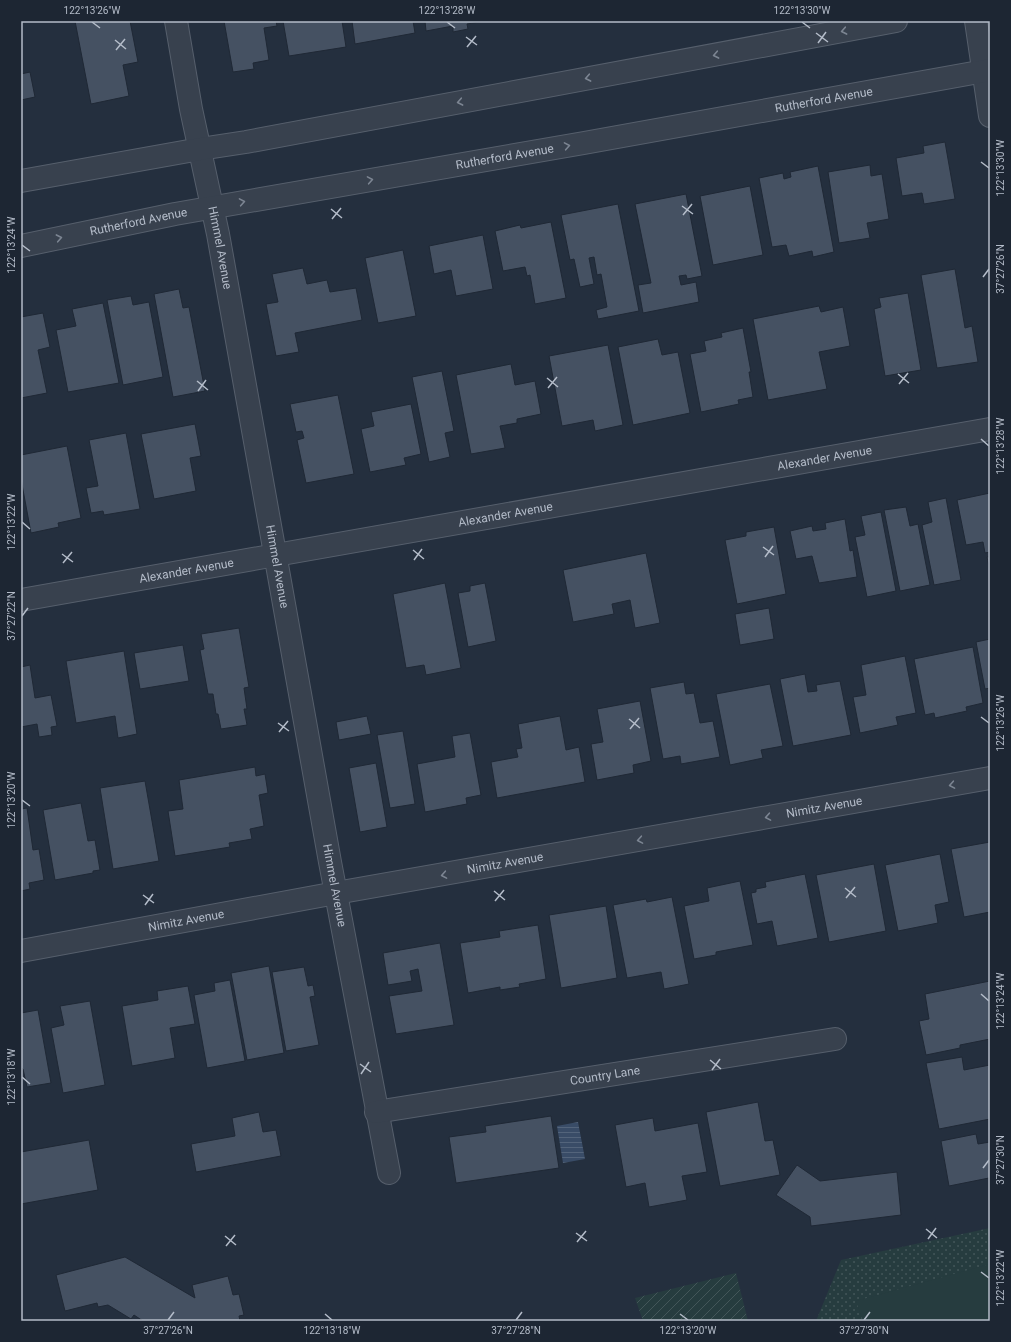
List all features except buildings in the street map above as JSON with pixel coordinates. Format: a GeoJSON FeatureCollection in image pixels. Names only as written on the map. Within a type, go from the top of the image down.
{"type":"FeatureCollection","features":[{"type":"Feature","properties":{"kind":"street","name":"Himmel Avenue"},"geometry":{"type":"LineString","coordinates":[[176,21],[191,109],[218,234],[336,893],[376,1112],[389,1173]]}},
{"type":"Feature","properties":{"kind":"street"},"geometry":{"type":"LineString","coordinates":[[21,181],[246,142],[896,21]]}},
{"type":"Feature","properties":{"kind":"street"},"geometry":{"type":"LineString","coordinates":[[976,21],[987,71],[990,116]]}},
{"type":"Feature","properties":{"kind":"street","name":"Rutherford Avenue"},"geometry":{"type":"LineString","coordinates":[[21,246],[212,208],[584,144],[987,71]]}},
{"type":"Feature","properties":{"kind":"street","name":"Alexander Avenue"},"geometry":{"type":"LineString","coordinates":[[21,600],[990,429]]}},
{"type":"Feature","properties":{"kind":"street","name":"Nimitz Avenue"},"geometry":{"type":"LineString","coordinates":[[21,951],[336,893],[990,778]]}},
{"type":"Feature","properties":{"kind":"street","name":"Country Lane"},"geometry":{"type":"LineString","coordinates":[[376,1112],[835,1039]]}},
{"type":"Feature","properties":{"kind":"green space"},"geometry":{"type":"Polygon","coordinates":[[[990,1228],[990,1321],[816,1321],[841,1260],[990,1228]]]}},
{"type":"Feature","properties":{"kind":"green space"},"geometry":{"type":"Polygon","coordinates":[[[990,1264],[990,1321],[863,1321],[856,1301],[990,1264]]]}},
{"type":"Feature","properties":{"kind":"green space"},"geometry":{"type":"Polygon","coordinates":[[[736,1273],[748,1321],[643,1321],[635,1298],[736,1273]]]}},
{"type":"Feature","properties":{"kind":"water"},"geometry":{"type":"Polygon","coordinates":[[[578,1122],[585,1159],[563,1163],[557,1126],[578,1122]]]}}]}
